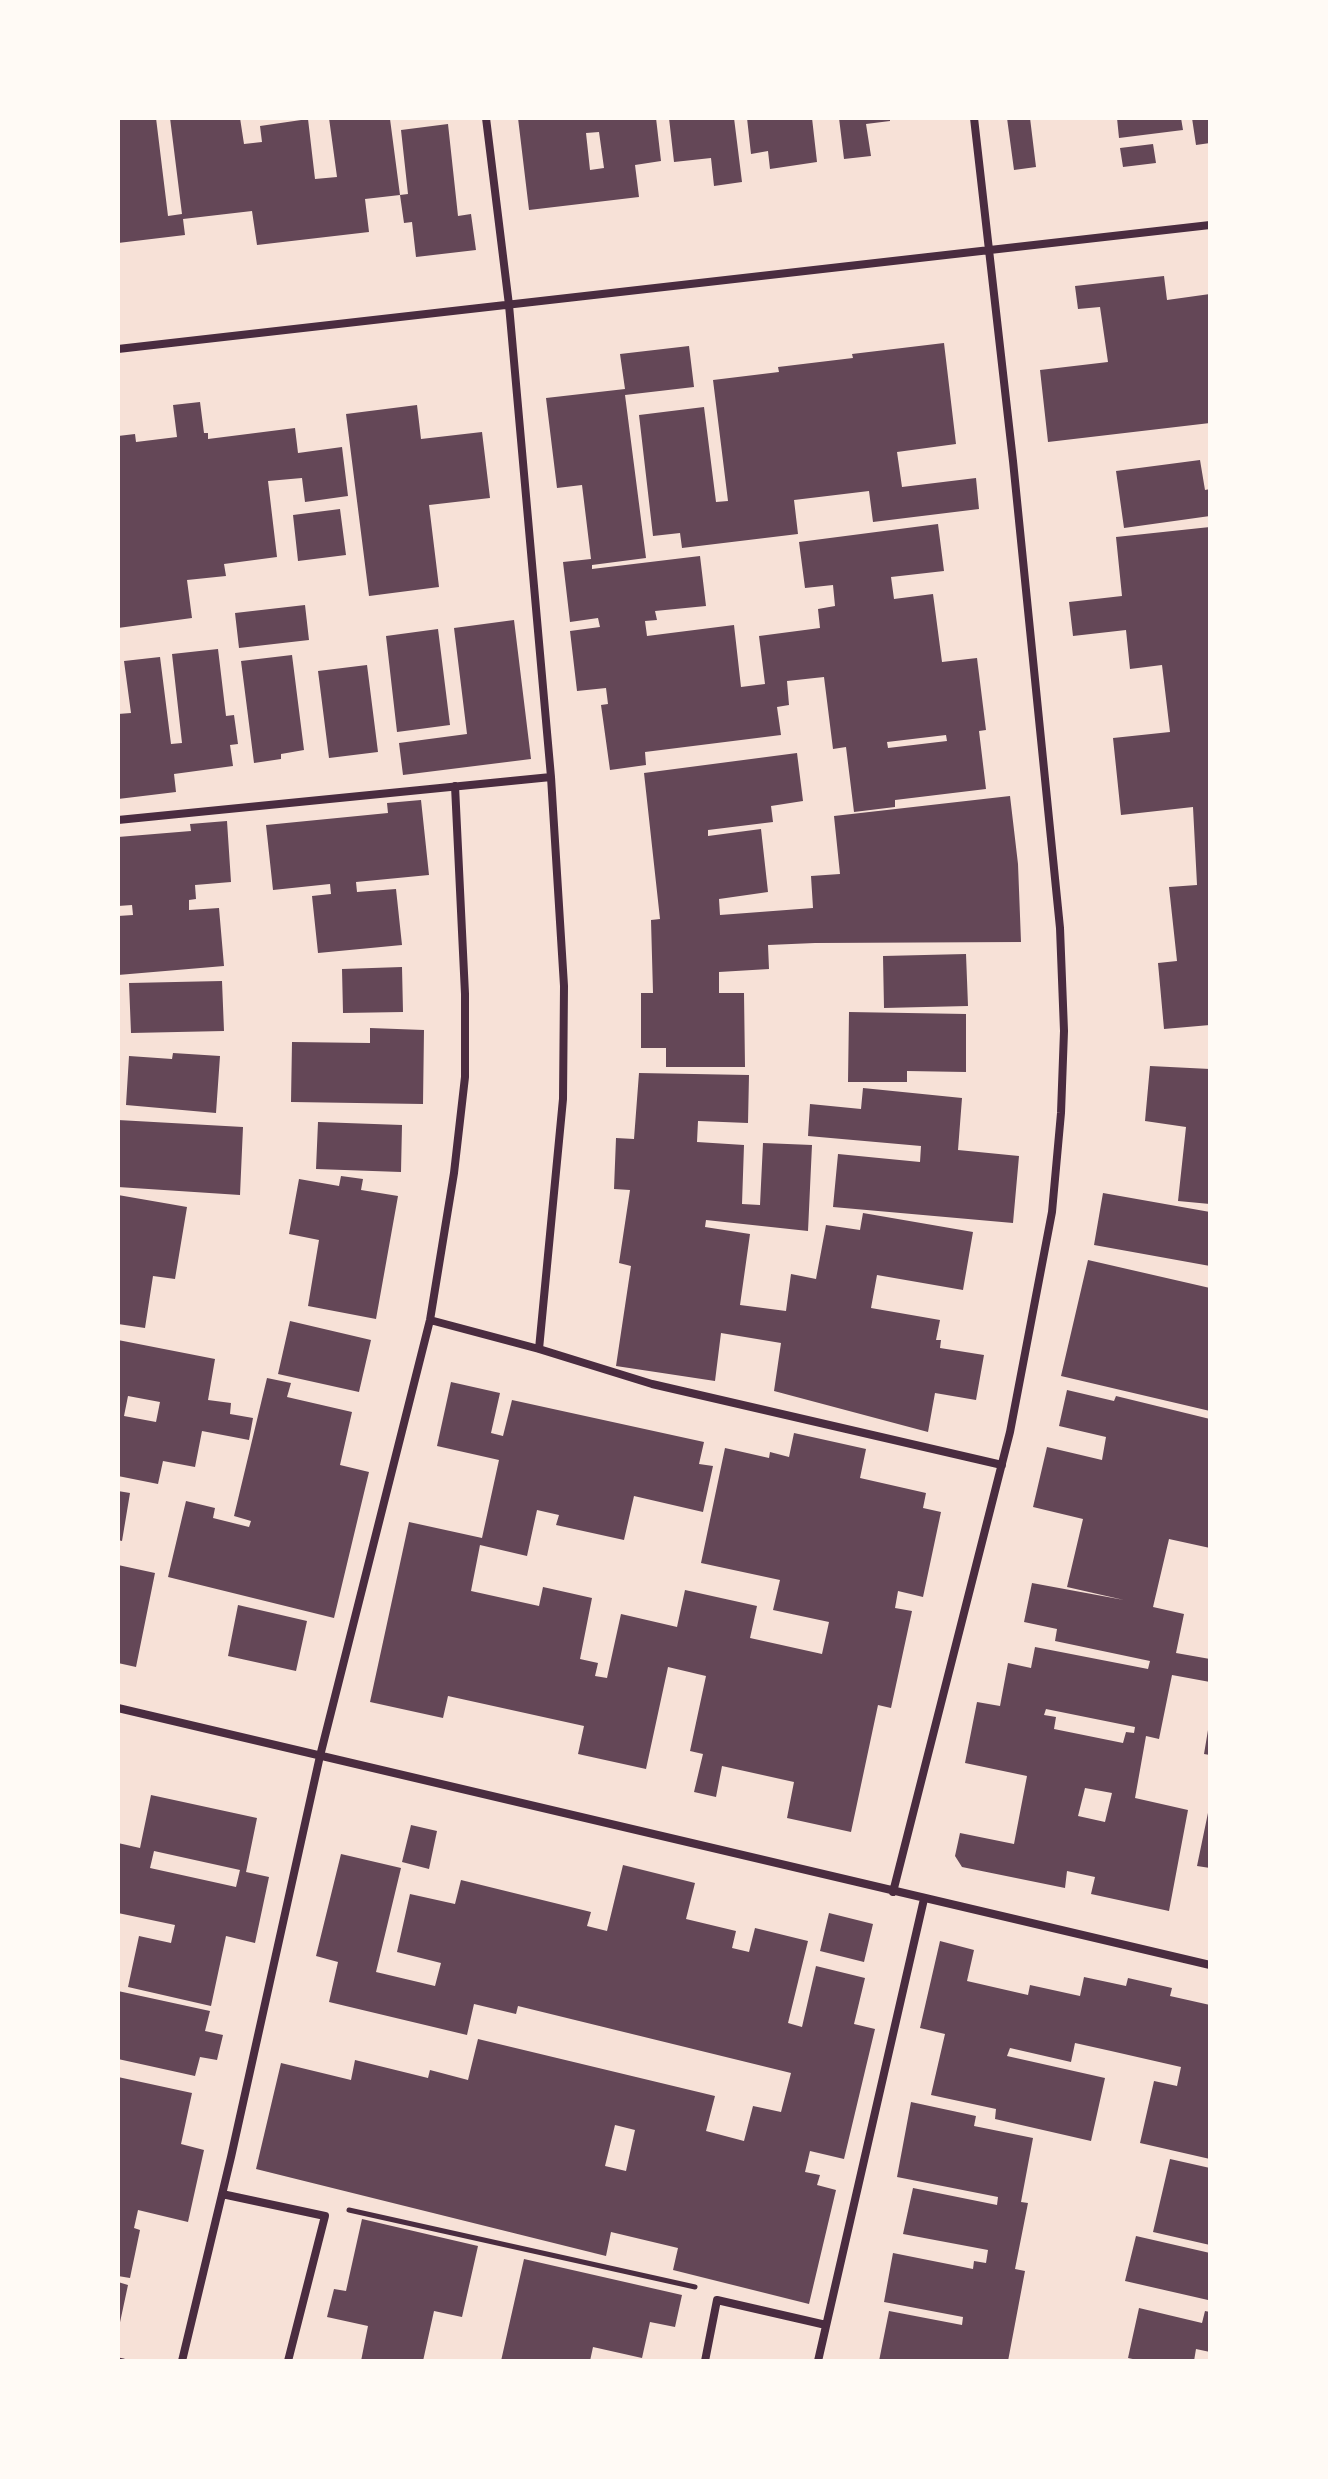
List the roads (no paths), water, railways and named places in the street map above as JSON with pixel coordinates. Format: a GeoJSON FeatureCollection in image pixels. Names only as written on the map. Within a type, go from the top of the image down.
{"type":"FeatureCollection","features":[{"type":"Feature","properties":{"kind":"street"},"geometry":{"type":"LineString","coordinates":[[486,118],[509,305],[551,777],[564,986],[563,1099],[539,1349]]}},
{"type":"Feature","properties":{"kind":"street"},"geometry":{"type":"LineString","coordinates":[[893,1892],[1010,1432],[1052,1212],[1061,1113],[1064,1031],[1060,928],[974,118]]}},
{"type":"Feature","properties":{"kind":"street"},"geometry":{"type":"LineString","coordinates":[[118,349],[1210,225]]}},
{"type":"Feature","properties":{"kind":"street"},"geometry":{"type":"LineString","coordinates":[[118,820],[551,777]]}},
{"type":"Feature","properties":{"kind":"street"},"geometry":{"type":"LineString","coordinates":[[182,2361],[320,1756],[430,1320],[454,1173],[465,1077],[464,965],[455,786]]}},
{"type":"Feature","properties":{"kind":"street"},"geometry":{"type":"LineString","coordinates":[[430,1320],[652,1384],[1002,1465]]}},
{"type":"Feature","properties":{"kind":"street"},"geometry":{"type":"LineString","coordinates":[[118,1708],[1210,1965]]}},
{"type":"Feature","properties":{"kind":"street"},"geometry":{"type":"LineString","coordinates":[[818,2361],[924,1899]]}},
{"type":"Feature","properties":{"kind":"street"},"geometry":{"type":"LineString","coordinates":[[222,2194],[325,2216],[288,2361]]}},
{"type":"Feature","properties":{"kind":"street"},"geometry":{"type":"LineString","coordinates":[[705,2361],[717,2300],[826,2325]]}}]}
